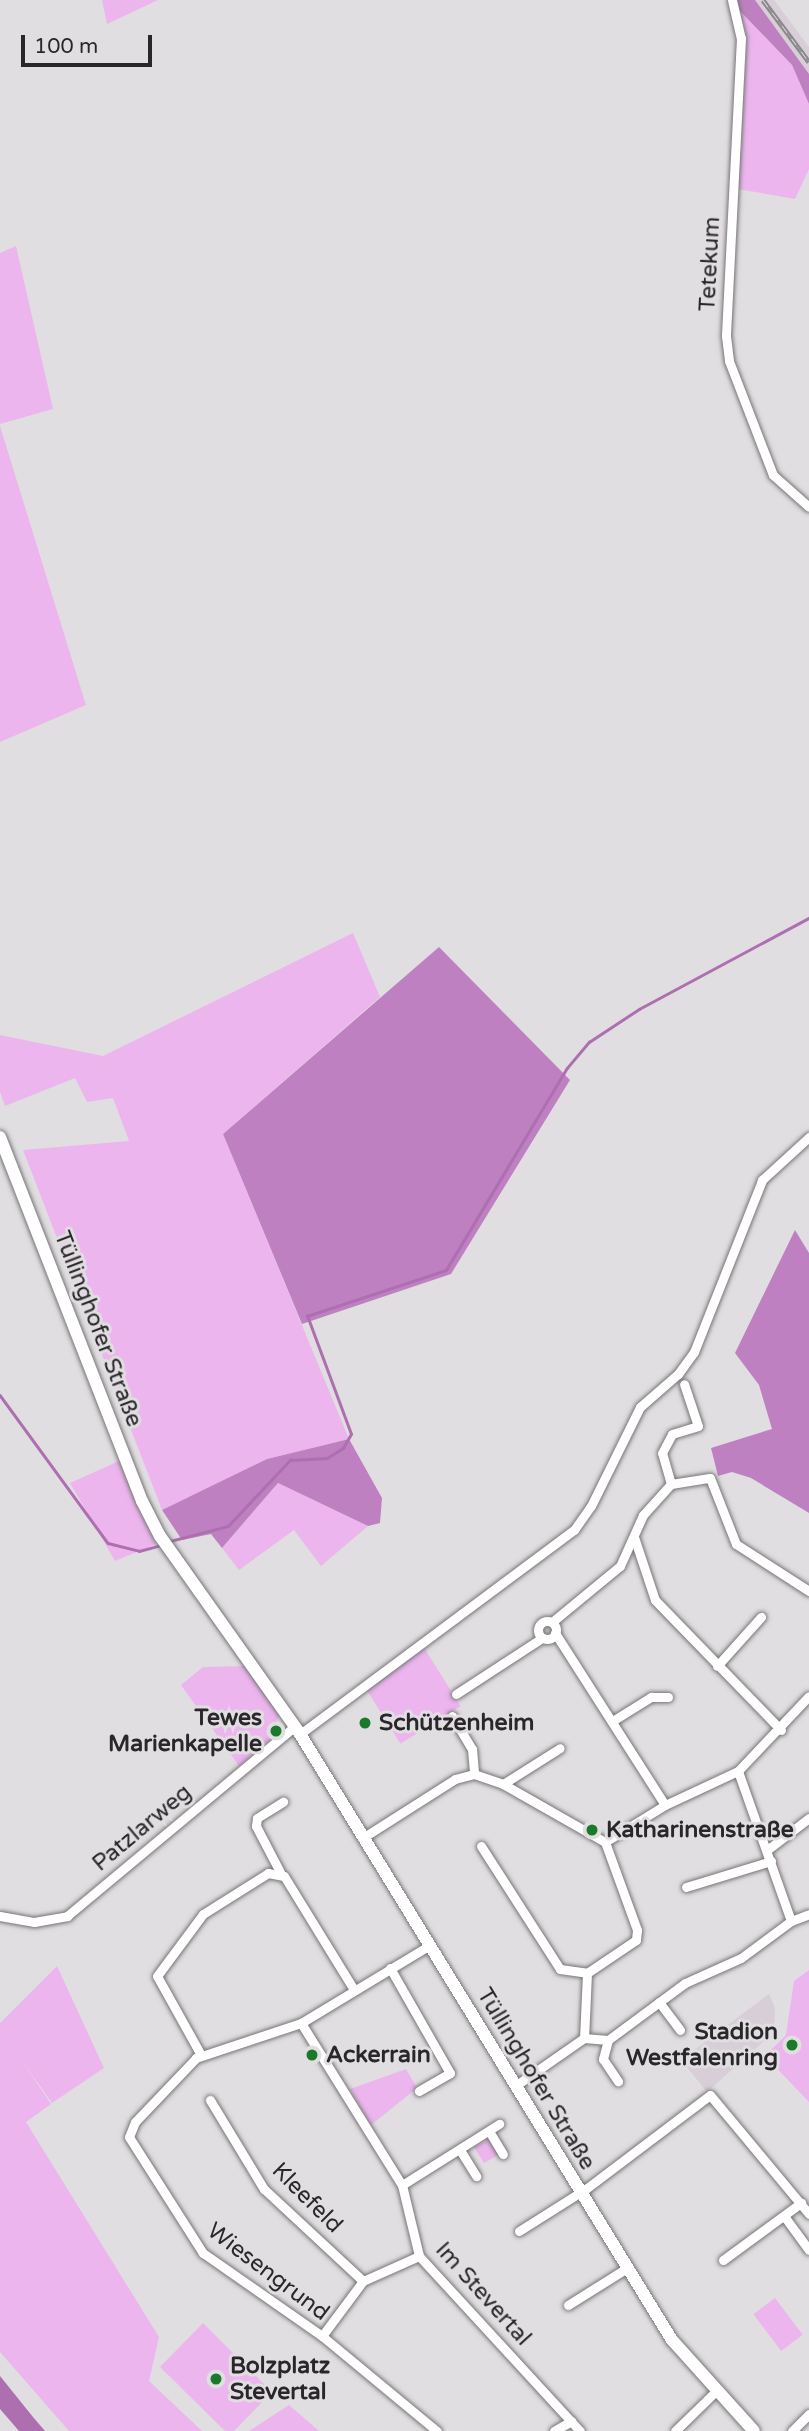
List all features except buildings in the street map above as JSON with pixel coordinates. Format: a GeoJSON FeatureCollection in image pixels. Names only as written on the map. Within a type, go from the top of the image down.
{"type":"FeatureCollection","features":[{"type":"Feature","properties":{"kind":"main road","name":"Tüllinghofer Straße"},"geometry":{"type":"LineString","coordinates":[[0,1137],[142,1501],[160,1535],[298,1730],[672,2340],[715,2392],[754,2431]]}},
{"type":"Feature","properties":{"kind":"street","name":"Tetekum"},"geometry":{"type":"LineString","coordinates":[[732,0],[741,38],[726,336],[729,361],[773,475],[809,507]]}},
{"type":"Feature","properties":{"kind":"street"},"geometry":{"type":"LineString","coordinates":[[298,1730],[584,1518],[634,1416],[678,1374],[694,1352],[762,1180],[809,1137]]}},
{"type":"Feature","properties":{"kind":"street"},"geometry":{"type":"LineString","coordinates":[[671,1484],[662,1453],[672,1434],[698,1426],[684,1384]]}},
{"type":"Feature","properties":{"kind":"street"},"geometry":{"type":"LineString","coordinates":[[542,1638],[538,1625],[552,1622],[620,1566],[643,1515],[671,1484],[709,1478],[736,1544],[809,1591]]}},
{"type":"Feature","properties":{"kind":"street"},"geometry":{"type":"LineString","coordinates":[[634,1538],[655,1600],[781,1730]]}},
{"type":"Feature","properties":{"kind":"street"},"geometry":{"type":"LineString","coordinates":[[620,1566],[644,1565]]}},
{"type":"Feature","properties":{"kind":"street"},"geometry":{"type":"LineString","coordinates":[[717,1666],[761,1617]]}},
{"type":"Feature","properties":{"kind":"street"},"geometry":{"type":"LineString","coordinates":[[552,1622],[555,1633],[614,1720],[665,1805]]}},
{"type":"Feature","properties":{"kind":"street"},"geometry":{"type":"LineString","coordinates":[[456,1694],[542,1638],[555,1633]]}},
{"type":"Feature","properties":{"kind":"street"},"geometry":{"type":"LineString","coordinates":[[605,1842],[665,1805],[738,1771],[781,1730],[809,1696]]}},
{"type":"Feature","properties":{"kind":"street"},"geometry":{"type":"LineString","coordinates":[[614,1720],[651,1697],[668,1697]]}},
{"type":"Feature","properties":{"kind":"street"},"geometry":{"type":"LineString","coordinates":[[452,1716],[472,1749],[474,1774]]}},
{"type":"Feature","properties":{"kind":"street","name":"Patzlarweg"},"geometry":{"type":"LineString","coordinates":[[0,1916],[34,1922],[67,1916],[298,1730]]}},
{"type":"Feature","properties":{"kind":"street"},"geometry":{"type":"LineString","coordinates":[[503,1784],[561,1748]]}},
{"type":"Feature","properties":{"kind":"street"},"geometry":{"type":"LineString","coordinates":[[738,1771],[791,1921]]}},
{"type":"Feature","properties":{"kind":"street"},"geometry":{"type":"LineString","coordinates":[[364,1838],[455,1779],[474,1774],[503,1784],[605,1842],[637,1930],[636,1940],[587,1973],[559,1969],[481,1846]]}},
{"type":"Feature","properties":{"kind":"street"},"geometry":{"type":"LineString","coordinates":[[284,1802],[257,1818],[257,1826],[279,1862],[280,1872],[354,1990]]}},
{"type":"Feature","properties":{"kind":"street"},"geometry":{"type":"LineString","coordinates":[[767,1850],[809,1818]]}},
{"type":"Feature","properties":{"kind":"street"},"geometry":{"type":"LineString","coordinates":[[686,1887],[771,1861]]}},
{"type":"Feature","properties":{"kind":"street"},"geometry":{"type":"LineString","coordinates":[[201,2055],[157,1976],[203,1914],[268,1873],[280,1872]]}},
{"type":"Feature","properties":{"kind":"street"},"geometry":{"type":"LineString","coordinates":[[618,2081],[603,2059],[608,2040],[699,1976],[741,1958],[791,1921],[809,1914]]}},
{"type":"Feature","properties":{"kind":"street","name":"Wiesengrund"},"geometry":{"type":"LineString","coordinates":[[430,1945],[301,2023],[201,2055],[135,2122],[129,2137],[203,2253],[322,2336],[436,2431]]}},
{"type":"Feature","properties":{"kind":"street"},"geometry":{"type":"LineString","coordinates":[[390,1968],[450,2073],[419,2091]]}},
{"type":"Feature","properties":{"kind":"street"},"geometry":{"type":"LineString","coordinates":[[584,2038],[587,1973]]}},
{"type":"Feature","properties":{"kind":"street"},"geometry":{"type":"LineString","coordinates":[[659,2003],[680,2029]]}},
{"type":"Feature","properties":{"kind":"street","name":"Im Stevertal"},"geometry":{"type":"LineString","coordinates":[[301,2023],[402,2185],[419,2256],[580,2431]]}},
{"type":"Feature","properties":{"kind":"street"},"geometry":{"type":"LineString","coordinates":[[515,2085],[584,2038],[608,2040]]}},
{"type":"Feature","properties":{"kind":"street"},"geometry":{"type":"LineString","coordinates":[[519,2231],[580,2193],[710,2095],[809,2214]]}},
{"type":"Feature","properties":{"kind":"street","name":"Kleefeld"},"geometry":{"type":"LineString","coordinates":[[210,2100],[264,2189],[363,2281]]}},
{"type":"Feature","properties":{"kind":"street"},"geometry":{"type":"LineString","coordinates":[[402,2185],[499,2124]]}},
{"type":"Feature","properties":{"kind":"street"},"geometry":{"type":"LineString","coordinates":[[489,2131],[503,2154]]}},
{"type":"Feature","properties":{"kind":"street"},"geometry":{"type":"LineString","coordinates":[[460,2150],[477,2176]]}},
{"type":"Feature","properties":{"kind":"street"},"geometry":{"type":"LineString","coordinates":[[723,2260],[801,2203]]}},
{"type":"Feature","properties":{"kind":"street"},"geometry":{"type":"LineString","coordinates":[[783,2216],[809,2249]]}},
{"type":"Feature","properties":{"kind":"street"},"geometry":{"type":"LineString","coordinates":[[322,2336],[363,2281],[419,2256]]}},
{"type":"Feature","properties":{"kind":"street"},"geometry":{"type":"LineString","coordinates":[[568,2305],[627,2268]]}},
{"type":"Feature","properties":{"kind":"street"},"geometry":{"type":"LineString","coordinates":[[675,2431],[715,2392]]}},
{"type":"Feature","properties":{"kind":"street"},"geometry":{"type":"LineString","coordinates":[[792,2431],[809,2414]]}},
{"type":"Feature","properties":{"kind":"street"},"geometry":{"type":"LineString","coordinates":[[554,2431],[571,2421]]}},
{"type":"Feature","properties":{"kind":"shaded area"},"geometry":{"type":"Polygon","coordinates":[[[102,0],[158,0],[107,24],[102,0]]]}},
{"type":"Feature","properties":{"kind":"shaded area"},"geometry":{"type":"Polygon","coordinates":[[[736,0],[755,0],[809,74],[809,104],[792,65],[740,11],[736,0]]]}},
{"type":"Feature","properties":{"kind":"shaded area"},"geometry":{"type":"Polygon","coordinates":[[[755,0],[774,0],[809,47],[809,74],[755,0]]]}},
{"type":"Feature","properties":{"kind":"shaded area"},"geometry":{"type":"Polygon","coordinates":[[[740,11],[792,65],[809,104],[809,169],[795,199],[738,189],[747,39],[740,11]]]}},
{"type":"Feature","properties":{"kind":"shaded area"},"geometry":{"type":"Polygon","coordinates":[[[16,246],[53,409],[0,424],[0,253],[16,246]]]}},
{"type":"Feature","properties":{"kind":"shaded area"},"geometry":{"type":"Polygon","coordinates":[[[0,426],[86,705],[0,742],[0,426]]]}},
{"type":"Feature","properties":{"kind":"shaded area"},"geometry":{"type":"Polygon","coordinates":[[[353,933],[380,997],[223,1134],[349,1439],[267,1459],[162,1510],[23,1150],[129,1141],[113,1098],[87,1102],[75,1078],[5,1106],[0,1092],[0,1035],[103,1056],[353,933]]]}},
{"type":"Feature","properties":{"kind":"shaded area"},"geometry":{"type":"Polygon","coordinates":[[[439,947],[570,1080],[451,1274],[302,1324],[223,1134],[439,947]]]}},
{"type":"Feature","properties":{"kind":"shaded area"},"geometry":{"type":"Polygon","coordinates":[[[795,1230],[809,1253],[809,1513],[751,1478],[732,1472],[718,1476],[711,1448],[772,1429],[759,1385],[735,1353],[795,1230]]]}},
{"type":"Feature","properties":{"kind":"shaded area"},"geometry":{"type":"Polygon","coordinates":[[[349,1439],[382,1498],[380,1523],[368,1526],[278,1483],[222,1548],[211,1534],[182,1540],[162,1510],[267,1459],[349,1439]]]}},
{"type":"Feature","properties":{"kind":"shaded area"},"geometry":{"type":"Polygon","coordinates":[[[119,1461],[156,1544],[115,1561],[70,1483],[119,1461]]]}},
{"type":"Feature","properties":{"kind":"shaded area"},"geometry":{"type":"Polygon","coordinates":[[[278,1483],[368,1526],[321,1566],[294,1530],[239,1570],[222,1548],[278,1483]]]}},
{"type":"Feature","properties":{"kind":"shaded area"},"geometry":{"type":"Polygon","coordinates":[[[423,1646],[461,1706],[400,1744],[363,1684],[423,1646]]]}},
{"type":"Feature","properties":{"kind":"shaded area"},"geometry":{"type":"Polygon","coordinates":[[[244,1666],[280,1713],[269,1741],[239,1766],[181,1685],[203,1667],[244,1666]]]}},
{"type":"Feature","properties":{"kind":"shaded area"},"geometry":{"type":"Polygon","coordinates":[[[57,1966],[104,2068],[52,2103],[22,2061],[51,2104],[26,2122],[159,2337],[149,2381],[202,2431],[69,2431],[0,2352],[0,2023],[57,1966]]]}},
{"type":"Feature","properties":{"kind":"shaded area","name":"Stadion Westfalenring"},"geometry":{"type":"Polygon","coordinates":[[[809,1970],[809,2102],[765,2056],[786,2035],[794,1981],[809,1970]]]}},
{"type":"Feature","properties":{"kind":"shaded area"},"geometry":{"type":"Polygon","coordinates":[[[769,1994],[775,2008],[774,2032],[707,2092],[681,2060],[769,1994]]]}},
{"type":"Feature","properties":{"kind":"shaded area"},"geometry":{"type":"Polygon","coordinates":[[[406,2069],[417,2088],[371,2125],[350,2089],[406,2069]]]}},
{"type":"Feature","properties":{"kind":"shaded area"},"geometry":{"type":"Polygon","coordinates":[[[489,2140],[500,2154],[484,2163],[474,2147],[489,2140]]]}},
{"type":"Feature","properties":{"kind":"shaded area"},"geometry":{"type":"Polygon","coordinates":[[[775,2298],[803,2335],[781,2351],[753,2314],[775,2298]]]}},
{"type":"Feature","properties":{"kind":"shaded area","name":"Bolzplatz Stevertal"},"geometry":{"type":"Polygon","coordinates":[[[203,2323],[272,2392],[234,2431],[225,2431],[160,2367],[203,2323]]]}},
{"type":"Feature","properties":{"kind":"shaded area"},"geometry":{"type":"Polygon","coordinates":[[[0,2376],[45,2431],[19,2431],[0,2409],[0,2376]]]}},
{"type":"Feature","properties":{"kind":"shaded area"},"geometry":{"type":"Polygon","coordinates":[[[289,2405],[319,2431],[249,2431],[289,2405]]]}},
{"type":"Feature","properties":{"kind":"waterway"},"geometry":{"type":"LineString","coordinates":[[170,1541],[228,1526],[290,1460],[327,1458],[343,1448],[351,1434],[307,1316],[446,1270],[567,1068],[589,1042],[639,1009],[809,918]]}},
{"type":"Feature","properties":{"kind":"waterway"},"geometry":{"type":"LineString","coordinates":[[0,1395],[108,1543],[139,1551],[161,1545]]}},
{"type":"Feature","properties":{"kind":"railway"},"geometry":{"type":"LineString","coordinates":[[763,0],[809,62]]}},
{"type":"Feature","properties":{"kind":"place","name":"Schützenheim"},"geometry":{"type":"Point","coordinates":[365,1723]}},
{"type":"Feature","properties":{"kind":"place","name":"Tewes Marienkapelle"},"geometry":{"type":"Point","coordinates":[276,1731]}},
{"type":"Feature","properties":{"kind":"place","name":"Katharinenstraße"},"geometry":{"type":"Point","coordinates":[592,1830]}},
{"type":"Feature","properties":{"kind":"place","name":"Stadion Westfalenring"},"geometry":{"type":"Point","coordinates":[792,2045]}},
{"type":"Feature","properties":{"kind":"place","name":"Ackerrain"},"geometry":{"type":"Point","coordinates":[312,2055]}},
{"type":"Feature","properties":{"kind":"place","name":"Bolzplatz Stevertal"},"geometry":{"type":"Point","coordinates":[216,2379]}}]}
